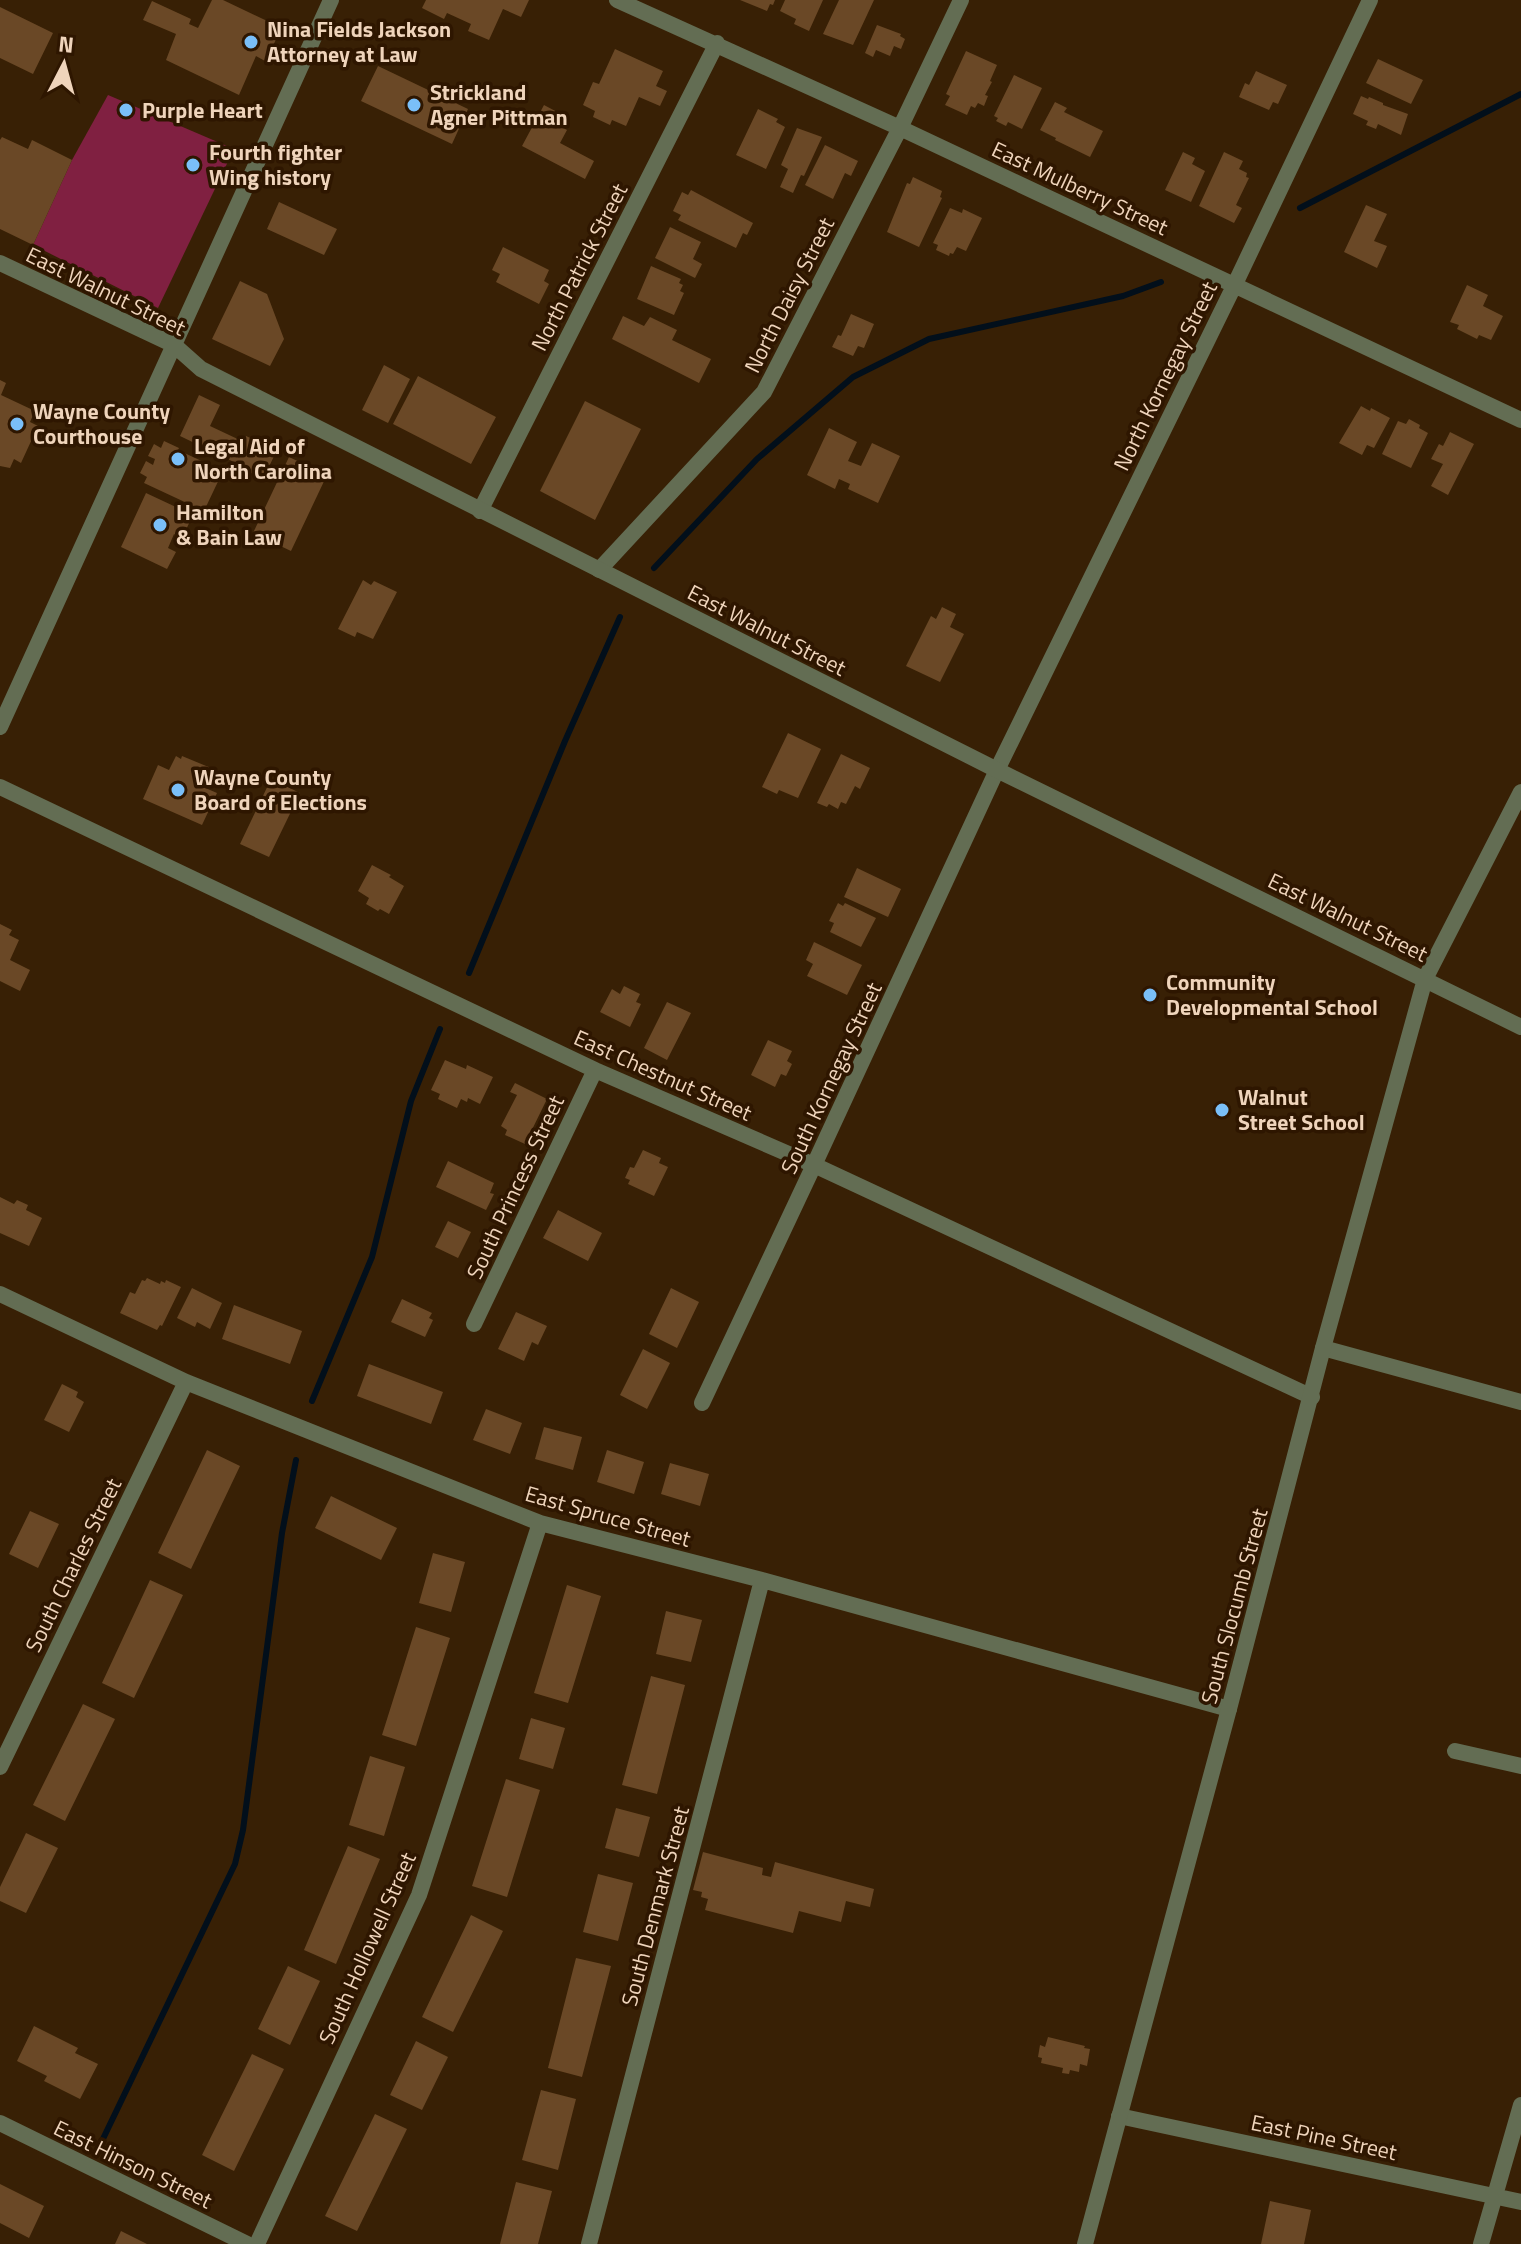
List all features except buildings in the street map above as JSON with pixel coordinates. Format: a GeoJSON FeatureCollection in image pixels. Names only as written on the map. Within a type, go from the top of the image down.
{"type":"FeatureCollection","features":[{"type":"Feature","properties":{"kind":"street"},"geometry":{"type":"LineString","coordinates":[[0,727],[331,0]]}},
{"type":"Feature","properties":{"kind":"street","name":"East Mulberry Street"},"geometry":{"type":"LineString","coordinates":[[617,0],[900,128],[1521,420]]}},
{"type":"Feature","properties":{"kind":"street","name":"North Daisy Street"},"geometry":{"type":"LineString","coordinates":[[599,570],[764,392],[900,128],[961,0]]}},
{"type":"Feature","properties":{"kind":"street","name":"North Kornegay Street"},"geometry":{"type":"LineString","coordinates":[[997,770],[1370,0]]}},
{"type":"Feature","properties":{"kind":"street","name":"North Patrick Street"},"geometry":{"type":"LineString","coordinates":[[480,511],[717,43]]}},
{"type":"Feature","properties":{"kind":"street","name":"East Walnut Street"},"geometry":{"type":"LineString","coordinates":[[0,263],[174,345],[201,369],[480,511],[997,770],[1521,1027]]}},
{"type":"Feature","properties":{"kind":"street","name":"South Kornegay Street"},"geometry":{"type":"LineString","coordinates":[[702,1403],[997,770]]}},
{"type":"Feature","properties":{"kind":"street","name":"East Chestnut Street"},"geometry":{"type":"LineString","coordinates":[[0,787],[595,1070],[814,1165],[1312,1397]]}},
{"type":"Feature","properties":{"kind":"street","name":"South Slocumb Street"},"geometry":{"type":"LineString","coordinates":[[1085,2244],[1323,1348],[1425,979],[1521,792]]}},
{"type":"Feature","properties":{"kind":"street","name":"South Princess Street"},"geometry":{"type":"LineString","coordinates":[[474,1324],[595,1070]]}},
{"type":"Feature","properties":{"kind":"street","name":"East Spruce Street"},"geometry":{"type":"LineString","coordinates":[[0,1294],[186,1382],[540,1523],[762,1580],[1229,1709]]}},
{"type":"Feature","properties":{"kind":"street"},"geometry":{"type":"LineString","coordinates":[[1323,1348],[1521,1402]]}},
{"type":"Feature","properties":{"kind":"street","name":"South Charles Street"},"geometry":{"type":"LineString","coordinates":[[0,1767],[186,1382]]}},
{"type":"Feature","properties":{"kind":"street","name":"South Hollowell Street"},"geometry":{"type":"LineString","coordinates":[[257,2244],[419,1895],[540,1523]]}},
{"type":"Feature","properties":{"kind":"street","name":"South Denmark Street"},"geometry":{"type":"LineString","coordinates":[[589,2244],[762,1580]]}},
{"type":"Feature","properties":{"kind":"street"},"geometry":{"type":"LineString","coordinates":[[1455,1751],[1521,1766]]}},
{"type":"Feature","properties":{"kind":"street"},"geometry":{"type":"LineString","coordinates":[[1481,2244],[1521,2105]]}},
{"type":"Feature","properties":{"kind":"street","name":"East Pine Street"},"geometry":{"type":"LineString","coordinates":[[1119,2116],[1521,2202]]}},
{"type":"Feature","properties":{"kind":"street","name":"East Hinson Street"},"geometry":{"type":"LineString","coordinates":[[0,2123],[247,2244]]}},
{"type":"Feature","properties":{"kind":"shaded area"},"geometry":{"type":"Polygon","coordinates":[[[108,95],[234,149],[158,308],[33,245],[72,160],[108,95]]]}},
{"type":"Feature","properties":{"kind":"waterway"},"geometry":{"type":"LineString","coordinates":[[1300,208],[1521,94]]}},
{"type":"Feature","properties":{"kind":"waterway"},"geometry":{"type":"LineString","coordinates":[[654,568],[757,459],[853,377],[929,339],[1123,296],[1161,282]]}},
{"type":"Feature","properties":{"kind":"waterway"},"geometry":{"type":"LineString","coordinates":[[469,973],[620,617]]}},
{"type":"Feature","properties":{"kind":"waterway"},"geometry":{"type":"LineString","coordinates":[[312,1401],[372,1257],[411,1101],[440,1029]]}},
{"type":"Feature","properties":{"kind":"waterway"},"geometry":{"type":"LineString","coordinates":[[101,2143],[235,1864],[243,1830],[282,1533],[296,1460]]}},
{"type":"Feature","properties":{"kind":"place","name":"Nina Fields Jackson Attorney at Law"},"geometry":{"type":"Point","coordinates":[251,42]}},
{"type":"Feature","properties":{"kind":"place","name":"Strickland Agner Pittman"},"geometry":{"type":"Point","coordinates":[414,105]}},
{"type":"Feature","properties":{"kind":"place","name":"Purple Heart"},"geometry":{"type":"Point","coordinates":[126,110]}},
{"type":"Feature","properties":{"kind":"place","name":"Fourth fighter Wing history"},"geometry":{"type":"Point","coordinates":[193,165]}},
{"type":"Feature","properties":{"kind":"place","name":"Wayne County Courthouse"},"geometry":{"type":"Point","coordinates":[17,424]}},
{"type":"Feature","properties":{"kind":"place","name":"Legal Aid of North Carolina"},"geometry":{"type":"Point","coordinates":[178,459]}},
{"type":"Feature","properties":{"kind":"place","name":"Hamilton & Bain Law"},"geometry":{"type":"Point","coordinates":[160,525]}},
{"type":"Feature","properties":{"kind":"place","name":"Wayne County Board of Elections"},"geometry":{"type":"Point","coordinates":[178,790]}},
{"type":"Feature","properties":{"kind":"place","name":"Community Developmental School"},"geometry":{"type":"Point","coordinates":[1150,995]}},
{"type":"Feature","properties":{"kind":"place","name":"Walnut Street School"},"geometry":{"type":"Point","coordinates":[1222,1110]}}]}
